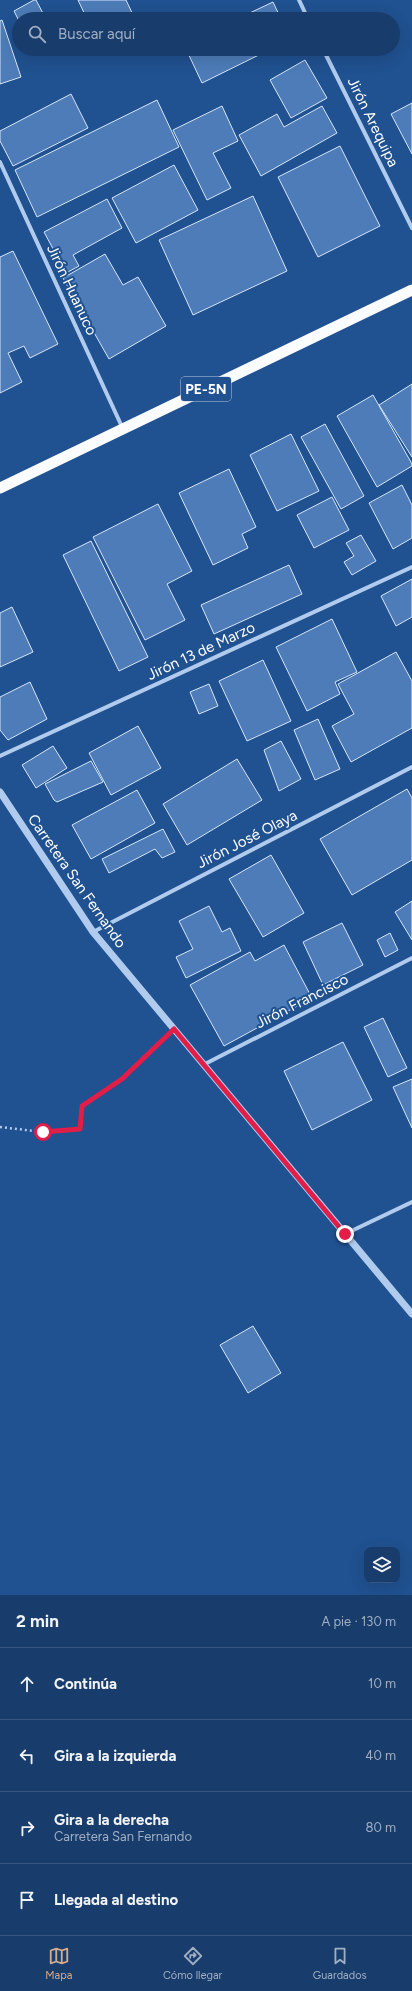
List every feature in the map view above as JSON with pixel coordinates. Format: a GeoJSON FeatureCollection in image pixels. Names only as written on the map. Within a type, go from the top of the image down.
{"type":"FeatureCollection","features":[{"type":"Feature","properties":{"kind":"highway","name":"PE-5N"},"geometry":{"type":"LineString","coordinates":[[0,488],[412,290]]}},
{"type":"Feature","properties":{"kind":"street"},"geometry":{"type":"LineString","coordinates":[[299,0],[305,12]]}},
{"type":"Feature","properties":{"kind":"street","name":"Jirón Arequipa"},"geometry":{"type":"LineString","coordinates":[[326,56],[412,228]]}},
{"type":"Feature","properties":{"kind":"street","name":"Jirón Huanuco"},"geometry":{"type":"LineString","coordinates":[[0,162],[123,428]]}},
{"type":"Feature","properties":{"kind":"street","name":"Jirón 13 de Marzo"},"geometry":{"type":"LineString","coordinates":[[0,756],[412,567]]}},
{"type":"Feature","properties":{"kind":"street","name":"Jirón José Olaya"},"geometry":{"type":"LineString","coordinates":[[93,932],[412,767]]}},
{"type":"Feature","properties":{"kind":"street","name":"Carretera San Fernando"},"geometry":{"type":"LineString","coordinates":[[0,792],[93,932],[412,1314]]}},
{"type":"Feature","properties":{"kind":"street","name":"Jirón Francisco"},"geometry":{"type":"LineString","coordinates":[[203,1065],[412,958]]}},
{"type":"Feature","properties":{"kind":"street"},"geometry":{"type":"LineString","coordinates":[[345,1234],[412,1202]]}},
{"type":"Feature","properties":{"kind":"path"},"geometry":{"type":"LineString","coordinates":[[0,1127],[43,1132],[80,1129],[82,1106],[122,1079],[174,1029]]}},
{"type":"Feature","properties":{"kind":"building"},"geometry":{"type":"Polygon","coordinates":[[[36,0],[42,12],[14,12],[36,0]]]}},
{"type":"Feature","properties":{"kind":"building"},"geometry":{"type":"Polygon","coordinates":[[[78,0],[126,0],[132,12],[84,12],[78,0]]]}},
{"type":"Feature","properties":{"kind":"building"},"geometry":{"type":"Polygon","coordinates":[[[273,2],[278,12],[252,12],[273,2]]]}},
{"type":"Feature","properties":{"kind":"building"},"geometry":{"type":"Polygon","coordinates":[[[2,20],[12,50],[12,56],[14,56],[21,77],[0,84],[0,21],[2,20]]]}},
{"type":"Feature","properties":{"kind":"building"},"geometry":{"type":"Polygon","coordinates":[[[189,56],[257,56],[202,83],[189,56]]]}},
{"type":"Feature","properties":{"kind":"building"},"geometry":{"type":"Polygon","coordinates":[[[305,60],[327,98],[291,118],[270,80],[305,60]]]}},
{"type":"Feature","properties":{"kind":"building"},"geometry":{"type":"Polygon","coordinates":[[[71,94],[88,128],[13,166],[0,141],[0,131],[71,94]]]}},
{"type":"Feature","properties":{"kind":"building"},"geometry":{"type":"Polygon","coordinates":[[[157,100],[179,147],[37,217],[15,170],[157,100]]]}},
{"type":"Feature","properties":{"kind":"building"},"geometry":{"type":"Polygon","coordinates":[[[412,103],[412,154],[391,114],[412,103]]]}},
{"type":"Feature","properties":{"kind":"building"},"geometry":{"type":"Polygon","coordinates":[[[222,106],[238,141],[213,153],[231,188],[207,200],[173,130],[222,106]]]}},
{"type":"Feature","properties":{"kind":"building"},"geometry":{"type":"Polygon","coordinates":[[[322,106],[337,133],[261,176],[239,135],[277,114],[284,127],[322,106]]]}},
{"type":"Feature","properties":{"kind":"building"},"geometry":{"type":"Polygon","coordinates":[[[340,146],[380,226],[318,257],[278,177],[340,146]]]}},
{"type":"Feature","properties":{"kind":"building"},"geometry":{"type":"Polygon","coordinates":[[[174,165],[198,210],[136,243],[112,198],[174,165]]]}},
{"type":"Feature","properties":{"kind":"building"},"geometry":{"type":"Polygon","coordinates":[[[253,196],[287,271],[193,315],[159,240],[253,196]]]}},
{"type":"Feature","properties":{"kind":"building"},"geometry":{"type":"Polygon","coordinates":[[[107,199],[122,228],[73,255],[79,266],[66,273],[44,232],[107,199]]]}},
{"type":"Feature","properties":{"kind":"building"},"geometry":{"type":"Polygon","coordinates":[[[13,251],[58,344],[30,358],[24,346],[8,353],[22,382],[0,393],[0,257],[13,251]]]}},
{"type":"Feature","properties":{"kind":"building"},"geometry":{"type":"Polygon","coordinates":[[[105,254],[123,285],[138,277],[166,326],[109,359],[63,278],[105,254]]]}},
{"type":"Feature","properties":{"kind":"building"},"geometry":{"type":"Polygon","coordinates":[[[412,384],[412,457],[379,405],[412,384]]]}},
{"type":"Feature","properties":{"kind":"building"},"geometry":{"type":"Polygon","coordinates":[[[373,395],[412,464],[412,466],[377,487],[337,416],[373,395]]]}},
{"type":"Feature","properties":{"kind":"building"},"geometry":{"type":"Polygon","coordinates":[[[325,424],[364,496],[341,509],[301,437],[325,424]]]}},
{"type":"Feature","properties":{"kind":"building"},"geometry":{"type":"Polygon","coordinates":[[[291,434],[319,491],[277,511],[250,455],[291,434]]]}},
{"type":"Feature","properties":{"kind":"building"},"geometry":{"type":"Polygon","coordinates":[[[229,469],[256,527],[242,534],[248,548],[213,565],[179,493],[229,469]]]}},
{"type":"Feature","properties":{"kind":"building"},"geometry":{"type":"Polygon","coordinates":[[[402,485],[412,505],[412,538],[393,549],[369,503],[402,485]]]}},
{"type":"Feature","properties":{"kind":"building"},"geometry":{"type":"Polygon","coordinates":[[[332,497],[349,530],[314,548],[297,515],[332,497]]]}},
{"type":"Feature","properties":{"kind":"building"},"geometry":{"type":"Polygon","coordinates":[[[158,504],[192,571],[167,584],[185,620],[145,640],[93,537],[158,504]]]}},
{"type":"Feature","properties":{"kind":"building"},"geometry":{"type":"Polygon","coordinates":[[[361,535],[376,561],[352,575],[344,562],[354,556],[346,543],[361,535]]]}},
{"type":"Feature","properties":{"kind":"building"},"geometry":{"type":"Polygon","coordinates":[[[91,541],[148,657],[119,671],[63,555],[91,541]]]}},
{"type":"Feature","properties":{"kind":"building"},"geometry":{"type":"Polygon","coordinates":[[[289,565],[302,594],[214,634],[201,605],[289,565]]]}},
{"type":"Feature","properties":{"kind":"building"},"geometry":{"type":"Polygon","coordinates":[[[412,579],[412,617],[396,626],[381,596],[412,579]]]}},
{"type":"Feature","properties":{"kind":"building"},"geometry":{"type":"Polygon","coordinates":[[[12,607],[33,652],[0,667],[0,613],[12,607]]]}},
{"type":"Feature","properties":{"kind":"building"},"geometry":{"type":"Polygon","coordinates":[[[332,619],[357,672],[335,682],[340,694],[307,711],[276,647],[332,619]]]}},
{"type":"Feature","properties":{"kind":"building"},"geometry":{"type":"Polygon","coordinates":[[[396,652],[412,681],[412,728],[351,762],[332,726],[354,714],[338,684],[396,652]]]}},
{"type":"Feature","properties":{"kind":"building"},"geometry":{"type":"Polygon","coordinates":[[[263,660],[291,721],[247,741],[219,681],[263,660]]]}},
{"type":"Feature","properties":{"kind":"building"},"geometry":{"type":"Polygon","coordinates":[[[30,682],[47,719],[8,740],[0,730],[0,697],[30,682]]]}},
{"type":"Feature","properties":{"kind":"building"},"geometry":{"type":"Polygon","coordinates":[[[209,684],[218,706],[199,714],[190,692],[209,684]]]}},
{"type":"Feature","properties":{"kind":"building"},"geometry":{"type":"Polygon","coordinates":[[[318,719],[340,769],[315,780],[294,730],[318,719]]]}},
{"type":"Feature","properties":{"kind":"building"},"geometry":{"type":"Polygon","coordinates":[[[138,726],[161,768],[111,795],[89,753],[138,726]]]}},
{"type":"Feature","properties":{"kind":"building"},"geometry":{"type":"Polygon","coordinates":[[[281,741],[301,779],[279,791],[264,750],[281,741]]]}},
{"type":"Feature","properties":{"kind":"building"},"geometry":{"type":"Polygon","coordinates":[[[53,746],[67,768],[36,788],[22,765],[53,746]]]}},
{"type":"Feature","properties":{"kind":"building"},"geometry":{"type":"Polygon","coordinates":[[[237,759],[262,800],[187,845],[163,804],[237,759]]]}},
{"type":"Feature","properties":{"kind":"building"},"geometry":{"type":"Polygon","coordinates":[[[91,761],[103,782],[57,802],[54,800],[45,784],[91,761]]]}},
{"type":"Feature","properties":{"kind":"building"},"geometry":{"type":"Polygon","coordinates":[[[407,789],[412,798],[412,860],[352,895],[320,839],[407,789]]]}},
{"type":"Feature","properties":{"kind":"building"},"geometry":{"type":"Polygon","coordinates":[[[137,790],[155,823],[91,859],[72,825],[137,790]]]}},
{"type":"Feature","properties":{"kind":"building"},"geometry":{"type":"Polygon","coordinates":[[[163,829],[175,852],[162,858],[155,849],[109,873],[102,859],[163,829]]]}},
{"type":"Feature","properties":{"kind":"building"},"geometry":{"type":"Polygon","coordinates":[[[271,855],[304,913],[263,937],[229,879],[271,855]]]}},
{"type":"Feature","properties":{"kind":"building"},"geometry":{"type":"Polygon","coordinates":[[[412,901],[412,940],[395,912],[412,901]]]}},
{"type":"Feature","properties":{"kind":"building"},"geometry":{"type":"Polygon","coordinates":[[[209,906],[222,932],[230,928],[241,951],[186,978],[176,957],[193,949],[179,921],[209,906]]]}},
{"type":"Feature","properties":{"kind":"building"},"geometry":{"type":"Polygon","coordinates":[[[342,923],[363,965],[323,985],[303,942],[342,923]]]}},
{"type":"Feature","properties":{"kind":"building"},"geometry":{"type":"Polygon","coordinates":[[[390,933],[398,950],[385,957],[377,940],[390,933]]]}},
{"type":"Feature","properties":{"kind":"building"},"geometry":{"type":"Polygon","coordinates":[[[284,945],[312,998],[224,1046],[190,985],[250,952],[255,961],[284,945]]]}},
{"type":"Feature","properties":{"kind":"building"},"geometry":{"type":"Polygon","coordinates":[[[383,1018],[407,1068],[388,1077],[364,1027],[383,1018]]]}},
{"type":"Feature","properties":{"kind":"building"},"geometry":{"type":"Polygon","coordinates":[[[343,1042],[372,1100],[312,1130],[284,1071],[343,1042]]]}},
{"type":"Feature","properties":{"kind":"building"},"geometry":{"type":"Polygon","coordinates":[[[412,1079],[412,1128],[393,1087],[412,1079]]]}},
{"type":"Feature","properties":{"kind":"building"},"geometry":{"type":"Polygon","coordinates":[[[253,1326],[281,1373],[248,1393],[220,1345],[253,1326]]]}},
{"type":"Feature","properties":{"kind":"route"},"geometry":{"type":"LineString","coordinates":[[43,1132],[80,1129],[82,1106],[122,1079],[174,1029],[345,1234]]}}]}
